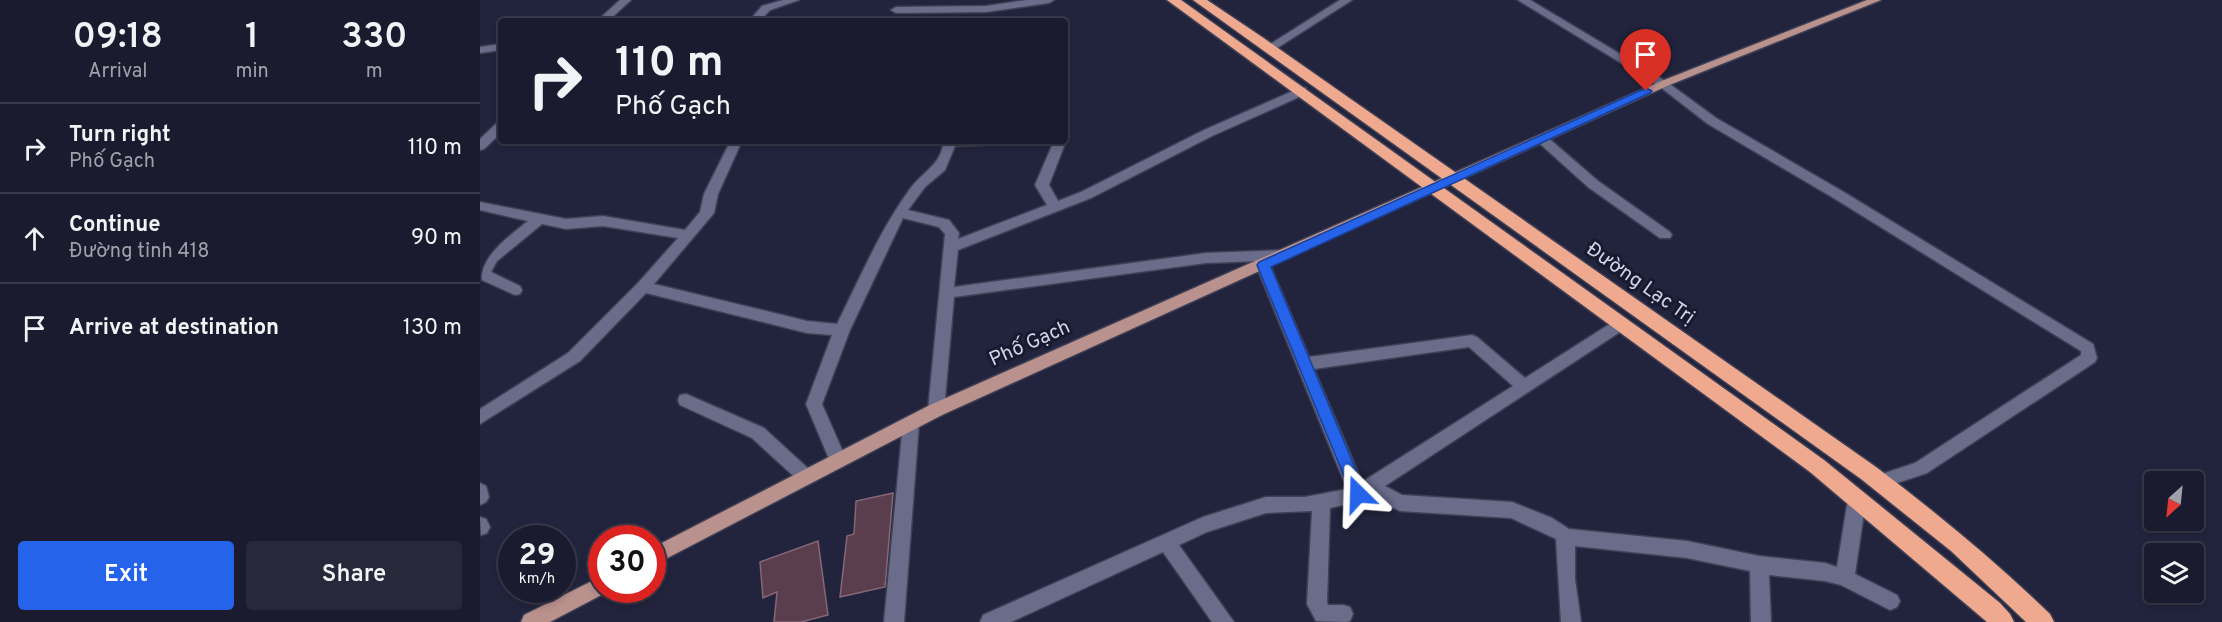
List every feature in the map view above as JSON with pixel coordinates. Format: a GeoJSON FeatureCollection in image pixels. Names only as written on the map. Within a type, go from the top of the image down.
{"type":"FeatureCollection","features":[{"type":"Feature","properties":{"kind":"highway"},"geometry":{"type":"LineString","coordinates":[[1173,0],[1817,466],[1992,611],[2002,622]]}},
{"type":"Feature","properties":{"kind":"highway","name":"Đường Lạc Trị"},"geometry":{"type":"LineString","coordinates":[[1199,0],[1270,48],[1879,482],[1935,525],[2015,594],[2042,622]]}},
{"type":"Feature","properties":{"kind":"main road","name":"Phố Gạch"},"geometry":{"type":"LineString","coordinates":[[666,551],[936,410],[1663,84],[1876,0]]}},
{"type":"Feature","properties":{"kind":"main road"},"geometry":{"type":"LineString","coordinates":[[531,622],[588,592]]}},
{"type":"Feature","properties":{"kind":"street"},"geometry":{"type":"LineString","coordinates":[[605,18],[626,0]]}},
{"type":"Feature","properties":{"kind":"street"},"geometry":{"type":"LineString","coordinates":[[757,18],[766,8],[794,0]]}},
{"type":"Feature","properties":{"kind":"street"},"geometry":{"type":"LineString","coordinates":[[896,10],[949,5],[986,9],[1049,0]]}},
{"type":"Feature","properties":{"kind":"street"},"geometry":{"type":"LineString","coordinates":[[1270,48],[1347,0]]}},
{"type":"Feature","properties":{"kind":"street"},"geometry":{"type":"LineString","coordinates":[[1523,0],[1663,84],[1712,121],[1838,194],[1907,239],[2088,348],[2089,358],[1921,468],[1879,482]]}},
{"type":"Feature","properties":{"kind":"street"},"geometry":{"type":"LineString","coordinates":[[984,18],[986,9]]}},
{"type":"Feature","properties":{"kind":"street"},"geometry":{"type":"LineString","coordinates":[[480,50],[498,47]]}},
{"type":"Feature","properties":{"kind":"street"},"geometry":{"type":"LineString","coordinates":[[952,247],[1056,208],[1121,178],[1208,133],[1302,92]]}},
{"type":"Feature","properties":{"kind":"street"},"geometry":{"type":"LineString","coordinates":[[480,146],[498,129]]}},
{"type":"Feature","properties":{"kind":"street"},"geometry":{"type":"LineString","coordinates":[[1542,139],[1593,184],[1665,236]]}},
{"type":"Feature","properties":{"kind":"street"},"geometry":{"type":"LineString","coordinates":[[480,417],[574,357],[643,287],[707,213],[711,194],[733,144]]}},
{"type":"Feature","properties":{"kind":"street"},"geometry":{"type":"LineString","coordinates":[[838,461],[814,404],[842,330],[899,213],[920,184],[940,166],[950,149],[949,144]]}},
{"type":"Feature","properties":{"kind":"street"},"geometry":{"type":"LineString","coordinates":[[1056,208],[1042,185],[1059,144]]}},
{"type":"Feature","properties":{"kind":"street"},"geometry":{"type":"LineString","coordinates":[[480,206],[566,224],[603,221],[689,235]]}},
{"type":"Feature","properties":{"kind":"street"},"geometry":{"type":"LineString","coordinates":[[899,213],[949,226],[952,233],[936,410]]}},
{"type":"Feature","properties":{"kind":"street"},"geometry":{"type":"LineString","coordinates":[[515,290],[484,273],[492,258],[540,218]]}},
{"type":"Feature","properties":{"kind":"street"},"geometry":{"type":"LineString","coordinates":[[947,293],[1206,258],[1285,255]]}},
{"type":"Feature","properties":{"kind":"street"},"geometry":{"type":"LineString","coordinates":[[1263,265],[1305,364],[1364,490],[1400,503],[1522,513],[1546,524],[1565,537],[1679,547],[1730,556],[1759,565],[1804,569],[1845,578],[1890,601]]}},
{"type":"Feature","properties":{"kind":"street"},"geometry":{"type":"LineString","coordinates":[[643,287],[807,327],[842,330]]}},
{"type":"Feature","properties":{"kind":"street"},"geometry":{"type":"LineString","coordinates":[[990,622],[1203,525],[1266,505],[1286,507],[1321,502],[1364,490],[1621,324]]}},
{"type":"Feature","properties":{"kind":"street"},"geometry":{"type":"LineString","coordinates":[[1305,364],[1472,341],[1525,387]]}},
{"type":"Feature","properties":{"kind":"street"},"geometry":{"type":"LineString","coordinates":[[687,400],[758,433],[806,477]]}},
{"type":"Feature","properties":{"kind":"street"},"geometry":{"type":"LineString","coordinates":[[894,622],[911,423]]}},
{"type":"Feature","properties":{"kind":"street"},"geometry":{"type":"LineString","coordinates":[[480,492],[480,497]]}},
{"type":"Feature","properties":{"kind":"street"},"geometry":{"type":"LineString","coordinates":[[1845,578],[1857,499]]}},
{"type":"Feature","properties":{"kind":"street"},"geometry":{"type":"LineString","coordinates":[[1321,502],[1317,604],[1323,614],[1343,614]]}},
{"type":"Feature","properties":{"kind":"street"},"geometry":{"type":"LineString","coordinates":[[1565,537],[1566,579],[1571,622]]}},
{"type":"Feature","properties":{"kind":"street"},"geometry":{"type":"LineString","coordinates":[[1166,542],[1224,622]]}},
{"type":"Feature","properties":{"kind":"street"},"geometry":{"type":"LineString","coordinates":[[1759,565],[1761,622]]}},
{"type":"Feature","properties":{"kind":"building"},"geometry":{"type":"Polygon","coordinates":[[[893,493],[885,587],[840,597],[847,536],[854,534],[856,501],[893,493]]]}},
{"type":"Feature","properties":{"kind":"building"},"geometry":{"type":"Polygon","coordinates":[[[818,541],[828,615],[801,622],[774,622],[777,592],[763,598],[760,562],[818,541]]]}},
{"type":"Feature","properties":{"kind":"route"},"geometry":{"type":"LineString","coordinates":[[1358,494],[1263,265],[1646,91]]}}]}
